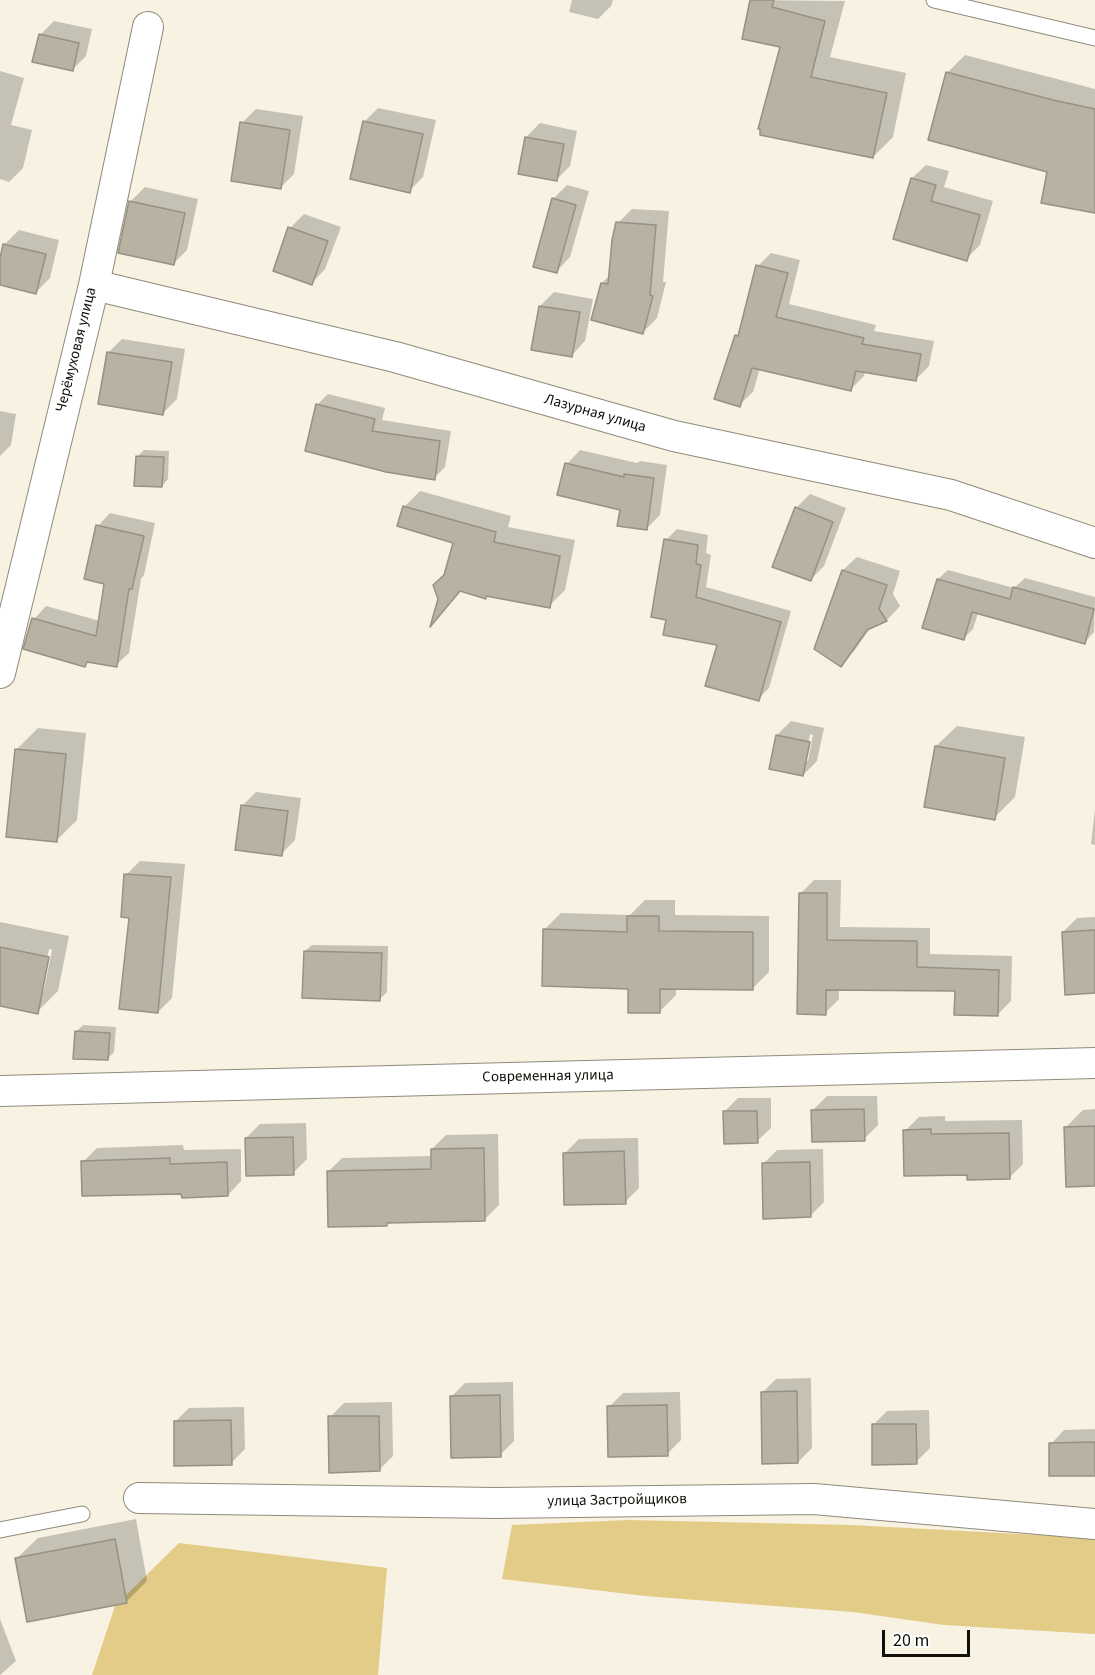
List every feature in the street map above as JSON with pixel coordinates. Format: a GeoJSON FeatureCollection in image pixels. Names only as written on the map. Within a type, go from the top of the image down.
{"type":"FeatureCollection","features":[{"type":"Feature","properties":{"kind":"street","name":"Черёмуховая улица"},"geometry":{"type":"LineString","coordinates":[[0,673],[94,285],[148,27]]}},
{"type":"Feature","properties":{"kind":"street","name":"Лазурная улица"},"geometry":{"type":"LineString","coordinates":[[94,285],[395,357],[674,436],[951,495],[1095,543]]}},
{"type":"Feature","properties":{"kind":"street","name":"Современная улица"},"geometry":{"type":"LineString","coordinates":[[0,1091],[1095,1063]]}},
{"type":"Feature","properties":{"kind":"street","name":"улица Застройщиков"},"geometry":{"type":"LineString","coordinates":[[139,1498],[496,1503],[814,1499],[1095,1524]]}},
{"type":"Feature","properties":{"kind":"lane"},"geometry":{"type":"LineString","coordinates":[[934,0],[1095,38]]}},
{"type":"Feature","properties":{"kind":"lane"},"geometry":{"type":"LineString","coordinates":[[0,1530],[82,1514]]}},
{"type":"Feature","properties":{"kind":"shaded area"},"geometry":{"type":"Polygon","coordinates":[[[628,1520],[851,1525],[1095,1538],[1095,1634],[944,1625],[853,1612],[645,1596],[502,1579],[512,1525],[628,1520]]]}},
{"type":"Feature","properties":{"kind":"shaded area"},"geometry":{"type":"Polygon","coordinates":[[[179,1543],[387,1568],[378,1675],[92,1675],[115,1606],[179,1543]]]}},
{"type":"Feature","properties":{"kind":"building"},"geometry":{"type":"Polygon","coordinates":[[[750,0],[774,0],[772,7],[825,21],[811,77],[887,93],[873,158],[760,135],[760,129],[758,129],[780,47],[742,39],[750,0]]]}},
{"type":"Feature","properties":{"kind":"building"},"geometry":{"type":"Polygon","coordinates":[[[39,34],[79,43],[73,71],[32,62],[39,34]]]}},
{"type":"Feature","properties":{"kind":"building"},"geometry":{"type":"Polygon","coordinates":[[[946,72],[1095,109],[1095,213],[1041,203],[1047,172],[928,140],[946,72]]]}},
{"type":"Feature","properties":{"kind":"building"},"geometry":{"type":"Polygon","coordinates":[[[363,121],[423,134],[410,193],[350,179],[363,121]]]}},
{"type":"Feature","properties":{"kind":"building"},"geometry":{"type":"Polygon","coordinates":[[[240,122],[290,130],[281,189],[231,181],[240,122]]]}},
{"type":"Feature","properties":{"kind":"building"},"geometry":{"type":"Polygon","coordinates":[[[525,137],[564,144],[557,181],[518,174],[525,137]]]}},
{"type":"Feature","properties":{"kind":"building"},"geometry":{"type":"Polygon","coordinates":[[[911,178],[936,185],[931,201],[980,215],[967,261],[893,239],[911,178]]]}},
{"type":"Feature","properties":{"kind":"building"},"geometry":{"type":"Polygon","coordinates":[[[552,198],[576,205],[557,273],[533,267],[552,198]]]}},
{"type":"Feature","properties":{"kind":"building"},"geometry":{"type":"Polygon","coordinates":[[[129,201],[185,213],[174,265],[118,253],[129,201]]]}},
{"type":"Feature","properties":{"kind":"building"},"geometry":{"type":"Polygon","coordinates":[[[616,222],[656,225],[650,295],[653,296],[643,334],[591,320],[601,283],[608,284],[616,222]]]}},
{"type":"Feature","properties":{"kind":"building"},"geometry":{"type":"Polygon","coordinates":[[[288,227],[328,241],[312,285],[273,271],[288,227]]]}},
{"type":"Feature","properties":{"kind":"building"},"geometry":{"type":"Polygon","coordinates":[[[3,244],[46,254],[36,294],[0,285],[0,258],[3,244]]]}},
{"type":"Feature","properties":{"kind":"building"},"geometry":{"type":"Polygon","coordinates":[[[756,265],[788,273],[776,317],[864,338],[862,344],[921,354],[916,381],[856,371],[851,391],[752,368],[740,407],[714,399],[735,335],[738,336],[756,265]]]}},
{"type":"Feature","properties":{"kind":"building"},"geometry":{"type":"Polygon","coordinates":[[[539,306],[580,312],[572,357],[531,350],[539,306]]]}},
{"type":"Feature","properties":{"kind":"building"},"geometry":{"type":"Polygon","coordinates":[[[107,352],[172,362],[163,415],[98,404],[107,352]]]}},
{"type":"Feature","properties":{"kind":"building"},"geometry":{"type":"Polygon","coordinates":[[[316,404],[375,419],[372,431],[440,441],[435,480],[386,472],[305,451],[316,404]]]}},
{"type":"Feature","properties":{"kind":"building"},"geometry":{"type":"Polygon","coordinates":[[[136,456],[164,457],[162,487],[134,486],[136,456]]]}},
{"type":"Feature","properties":{"kind":"building"},"geometry":{"type":"Polygon","coordinates":[[[565,463],[624,477],[624,474],[654,478],[647,530],[617,526],[620,510],[557,495],[565,463]]]}},
{"type":"Feature","properties":{"kind":"building"},"geometry":{"type":"Polygon","coordinates":[[[403,506],[496,532],[494,542],[560,556],[550,608],[486,596],[486,599],[460,591],[430,627],[438,599],[433,585],[444,575],[453,543],[397,526],[403,506]]]}},
{"type":"Feature","properties":{"kind":"building"},"geometry":{"type":"Polygon","coordinates":[[[795,507],[833,522],[811,581],[772,567],[795,507]]]}},
{"type":"Feature","properties":{"kind":"building"},"geometry":{"type":"Polygon","coordinates":[[[96,525],[144,536],[132,589],[129,589],[117,667],[87,662],[85,667],[23,649],[32,618],[96,636],[104,584],[84,579],[96,525]]]}},
{"type":"Feature","properties":{"kind":"building"},"geometry":{"type":"Polygon","coordinates":[[[664,539],[698,545],[696,564],[701,565],[696,597],[781,622],[759,701],[705,686],[717,645],[663,635],[666,620],[651,617],[664,539]]]}},
{"type":"Feature","properties":{"kind":"building"},"geometry":{"type":"Polygon","coordinates":[[[842,570],[887,585],[879,609],[887,621],[867,630],[841,667],[814,649],[842,570]]]}},
{"type":"Feature","properties":{"kind":"building"},"geometry":{"type":"Polygon","coordinates":[[[937,579],[1010,599],[1013,587],[1094,609],[1085,644],[972,612],[964,640],[922,628],[937,579]]]}},
{"type":"Feature","properties":{"kind":"building"},"geometry":{"type":"Polygon","coordinates":[[[776,735],[810,742],[803,776],[769,769],[776,735]]]}},
{"type":"Feature","properties":{"kind":"building"},"geometry":{"type":"Polygon","coordinates":[[[935,746],[1005,758],[995,820],[924,807],[935,746]]]}},
{"type":"Feature","properties":{"kind":"building"},"geometry":{"type":"Polygon","coordinates":[[[15,749],[66,754],[57,842],[6,837],[15,749]]]}},
{"type":"Feature","properties":{"kind":"building"},"geometry":{"type":"Polygon","coordinates":[[[241,805],[288,811],[282,856],[235,850],[241,805]]]}},
{"type":"Feature","properties":{"kind":"building"},"geometry":{"type":"Polygon","coordinates":[[[124,874],[171,877],[158,1013],[119,1009],[129,918],[121,917],[124,874]]]}},
{"type":"Feature","properties":{"kind":"building"},"geometry":{"type":"Polygon","coordinates":[[[799,893],[827,893],[827,940],[917,941],[917,967],[999,970],[998,1016],[954,1015],[955,991],[826,990],[826,1015],[797,1014],[799,893]]]}},
{"type":"Feature","properties":{"kind":"building"},"geometry":{"type":"Polygon","coordinates":[[[627,916],[659,916],[659,931],[753,932],[753,990],[660,989],[660,1013],[628,1013],[628,989],[542,986],[543,929],[627,932],[627,916]]]}},
{"type":"Feature","properties":{"kind":"building"},"geometry":{"type":"Polygon","coordinates":[[[1095,930],[1095,993],[1065,995],[1062,932],[1095,930]]]}},
{"type":"Feature","properties":{"kind":"building"},"geometry":{"type":"Polygon","coordinates":[[[0,947],[49,957],[38,1014],[0,1006],[0,947]]]}},
{"type":"Feature","properties":{"kind":"building"},"geometry":{"type":"Polygon","coordinates":[[[304,951],[382,953],[380,1001],[302,998],[304,951]]]}},
{"type":"Feature","properties":{"kind":"building"},"geometry":{"type":"Polygon","coordinates":[[[75,1031],[110,1033],[108,1060],[73,1059],[75,1031]]]}},
{"type":"Feature","properties":{"kind":"building"},"geometry":{"type":"Polygon","coordinates":[[[864,1109],[865,1141],[812,1142],[811,1110],[864,1109]]]}},
{"type":"Feature","properties":{"kind":"building"},"geometry":{"type":"Polygon","coordinates":[[[723,1111],[757,1111],[758,1143],[724,1144],[723,1111]]]}},
{"type":"Feature","properties":{"kind":"building"},"geometry":{"type":"Polygon","coordinates":[[[1095,1126],[1095,1186],[1066,1187],[1064,1127],[1095,1126]]]}},
{"type":"Feature","properties":{"kind":"building"},"geometry":{"type":"Polygon","coordinates":[[[931,1129],[931,1134],[1009,1133],[1010,1179],[967,1180],[967,1175],[904,1176],[903,1130],[931,1129]]]}},
{"type":"Feature","properties":{"kind":"building"},"geometry":{"type":"Polygon","coordinates":[[[293,1137],[294,1175],[246,1176],[245,1138],[293,1137]]]}},
{"type":"Feature","properties":{"kind":"building"},"geometry":{"type":"Polygon","coordinates":[[[484,1148],[485,1221],[328,1227],[327,1171],[431,1169],[431,1149],[484,1148]]]}},
{"type":"Feature","properties":{"kind":"building"},"geometry":{"type":"Polygon","coordinates":[[[624,1151],[626,1204],[564,1205],[563,1153],[624,1151]]]}},
{"type":"Feature","properties":{"kind":"building"},"geometry":{"type":"Polygon","coordinates":[[[170,1158],[170,1164],[227,1162],[228,1196],[182,1198],[181,1194],[82,1196],[81,1161],[170,1158]]]}},
{"type":"Feature","properties":{"kind":"building"},"geometry":{"type":"Polygon","coordinates":[[[810,1162],[811,1217],[763,1219],[762,1163],[810,1162]]]}},
{"type":"Feature","properties":{"kind":"building"},"geometry":{"type":"Polygon","coordinates":[[[797,1391],[798,1463],[762,1464],[761,1392],[797,1391]]]}},
{"type":"Feature","properties":{"kind":"building"},"geometry":{"type":"Polygon","coordinates":[[[500,1395],[501,1457],[451,1458],[450,1396],[500,1395]]]}},
{"type":"Feature","properties":{"kind":"building"},"geometry":{"type":"Polygon","coordinates":[[[667,1405],[668,1456],[608,1457],[607,1406],[667,1405]]]}},
{"type":"Feature","properties":{"kind":"building"},"geometry":{"type":"Polygon","coordinates":[[[328,1416],[379,1416],[380,1471],[329,1473],[328,1416]]]}},
{"type":"Feature","properties":{"kind":"building"},"geometry":{"type":"Polygon","coordinates":[[[231,1420],[232,1465],[174,1466],[174,1421],[231,1420]]]}},
{"type":"Feature","properties":{"kind":"building"},"geometry":{"type":"Polygon","coordinates":[[[872,1424],[916,1424],[917,1464],[872,1465],[872,1424]]]}},
{"type":"Feature","properties":{"kind":"building"},"geometry":{"type":"Polygon","coordinates":[[[1095,1442],[1095,1476],[1049,1476],[1049,1443],[1095,1442]]]}},
{"type":"Feature","properties":{"kind":"building"},"geometry":{"type":"Polygon","coordinates":[[[115,1539],[127,1603],[27,1622],[15,1558],[115,1539]]]}}]}
